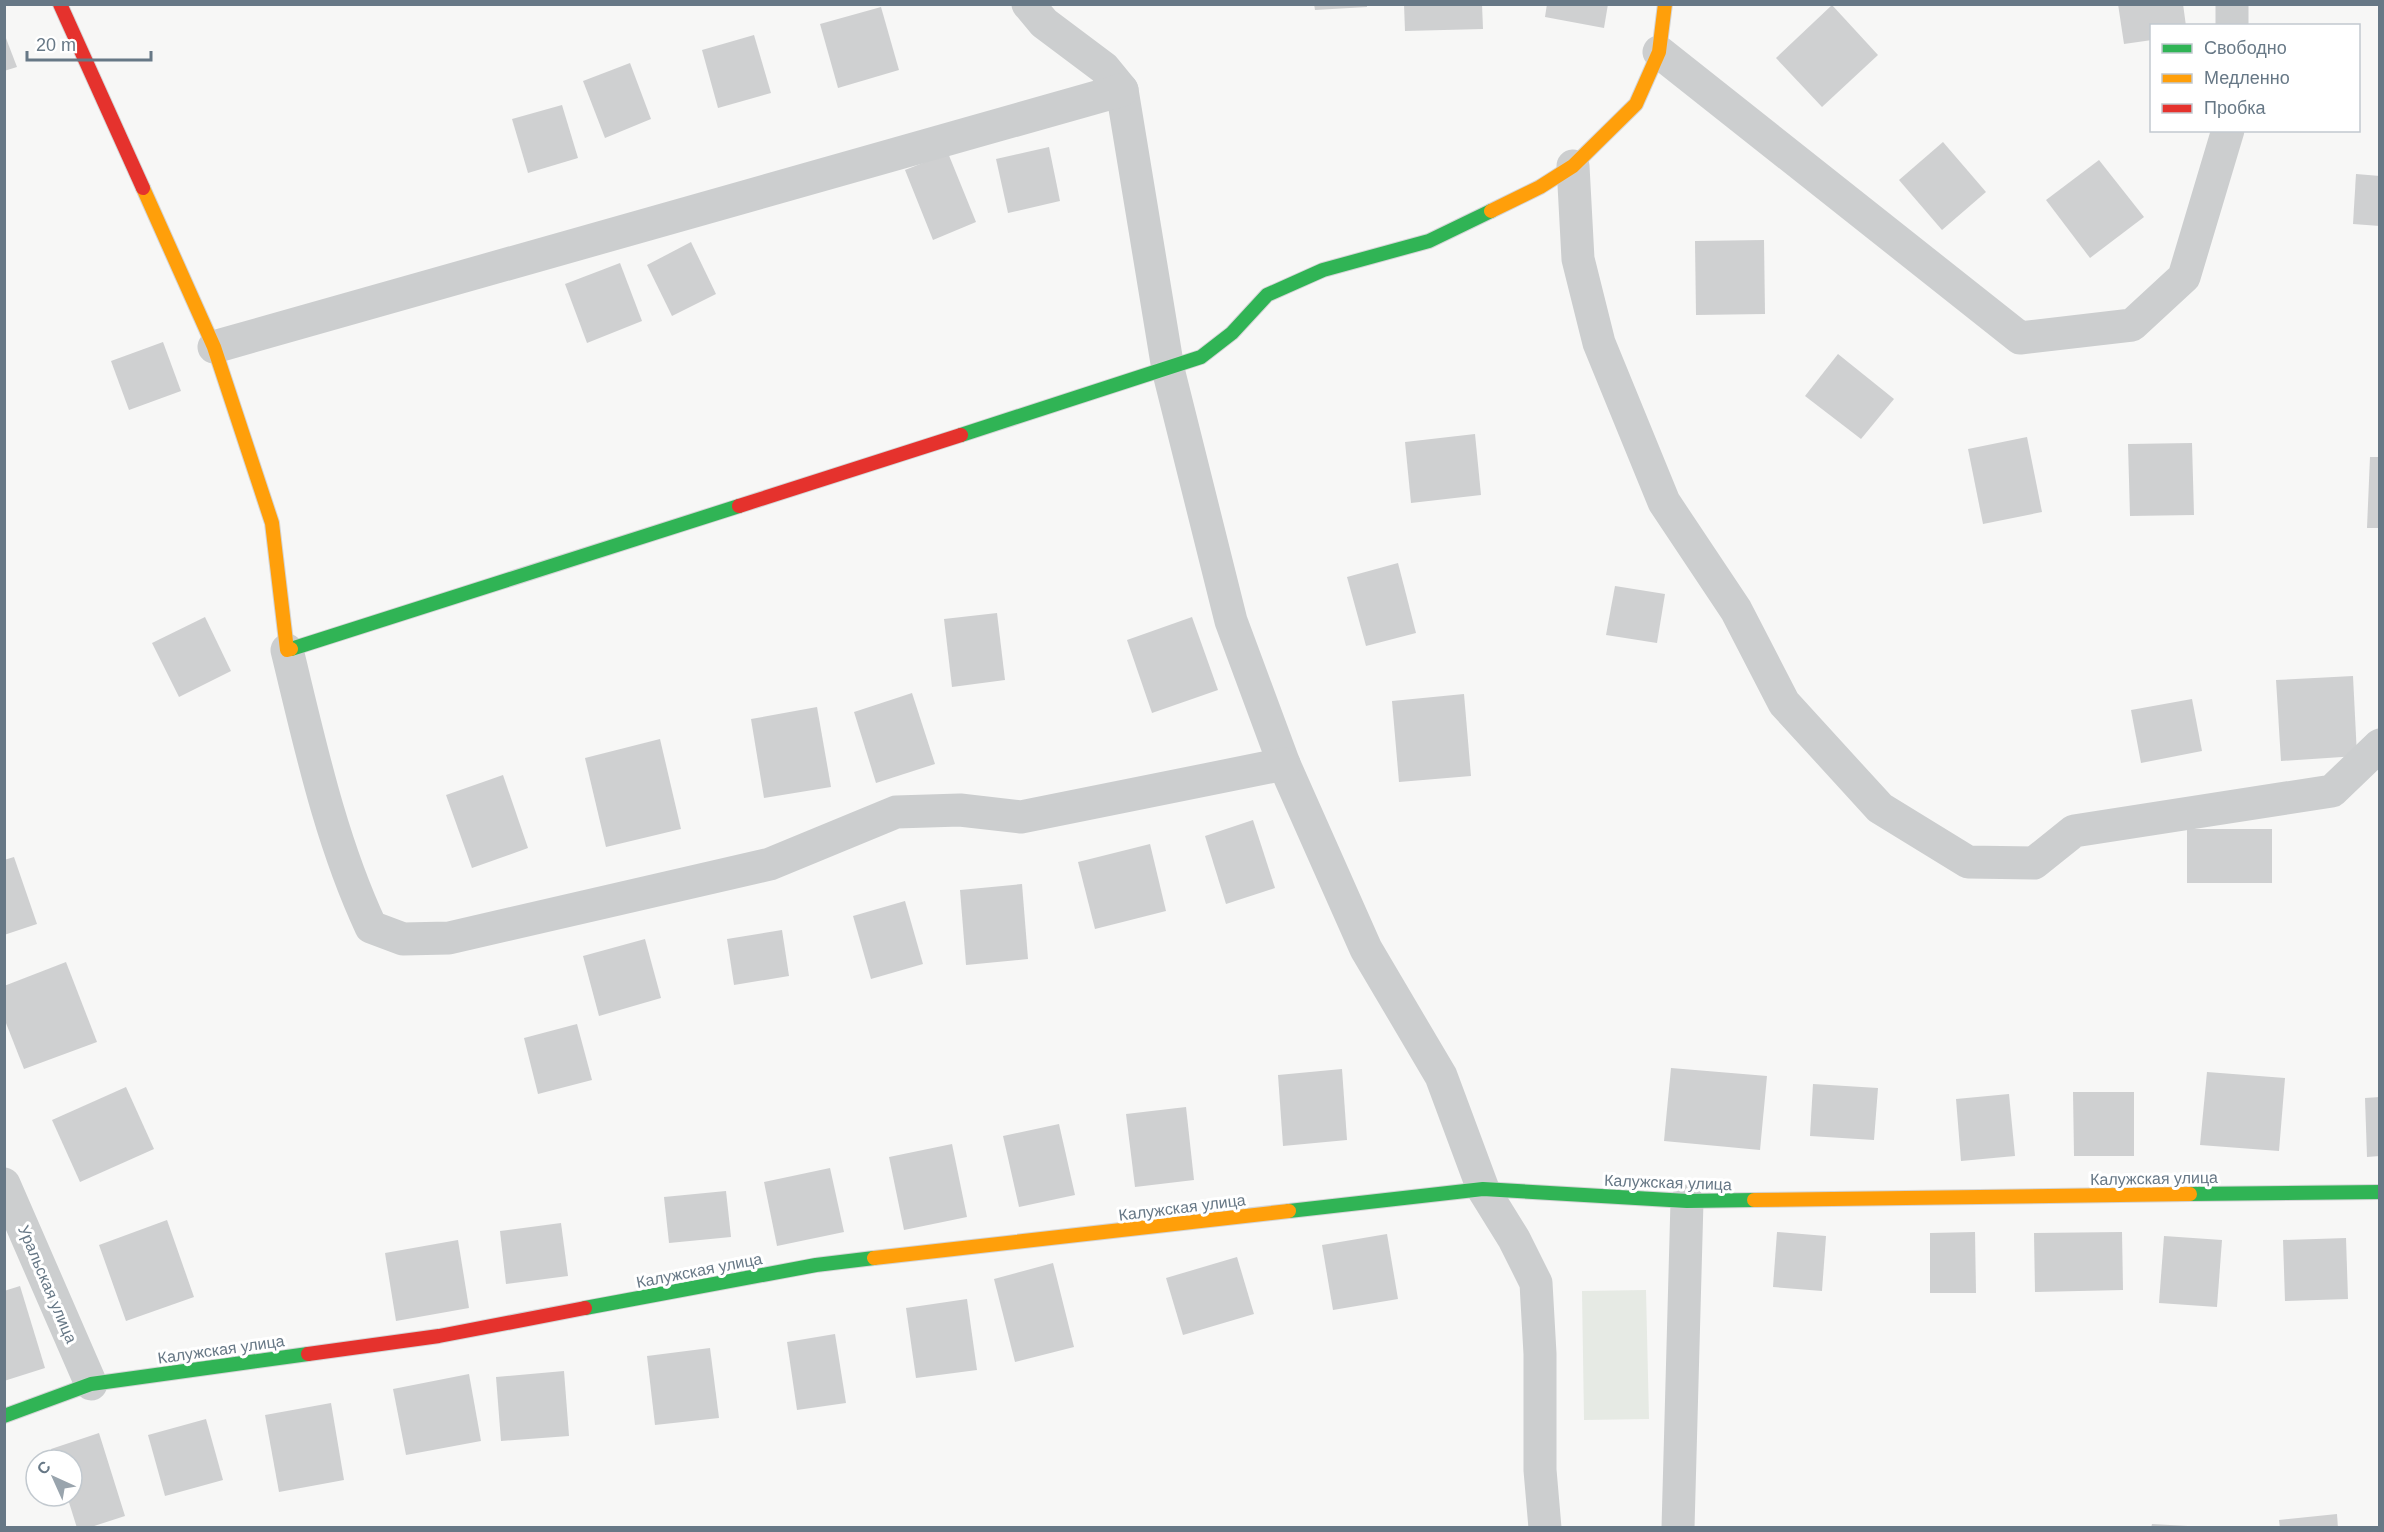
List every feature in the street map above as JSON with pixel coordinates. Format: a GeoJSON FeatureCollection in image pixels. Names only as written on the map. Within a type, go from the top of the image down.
{"type":"FeatureCollection","features":[{"type":"Feature","properties":{"kind":"street"},"geometry":{"type":"LineString","coordinates":[[60,4],[214,347],[272,523],[287,650],[323,794],[359,901],[371,927],[403,939],[449,938],[770,864],[896,812],[960,810],[1021,817],[1284,764]]}},
{"type":"Feature","properties":{"kind":"street"},"geometry":{"type":"LineString","coordinates":[[1028,4],[1044,22],[1104,68],[1122,90],[1168,369],[1231,621],[1284,764],[1366,949],[1441,1076],[1483,1189],[1514,1239],[1536,1283],[1540,1354],[1540,1470],[1545,1527]]}},
{"type":"Feature","properties":{"kind":"street"},"geometry":{"type":"LineString","coordinates":[[287,650],[1201,357],[1232,333],[1267,295],[1323,270],[1429,241],[1540,187],[1573,166],[1636,104],[1659,52],[1665,4]]}},
{"type":"Feature","properties":{"kind":"street"},"geometry":{"type":"LineString","coordinates":[[2232,4],[2232,24]]}},
{"type":"Feature","properties":{"kind":"street"},"geometry":{"type":"LineString","coordinates":[[1659,52],[2020,338],[2132,325],[2184,277],[2227,132]]}},
{"type":"Feature","properties":{"kind":"street"},"geometry":{"type":"LineString","coordinates":[[214,347],[1122,90]]}},
{"type":"Feature","properties":{"kind":"street"},"geometry":{"type":"LineString","coordinates":[[1573,166],[1578,260],[1599,343],[1664,502],[1736,610],[1784,703],[1880,808],[1968,862],[2034,863],[2074,831],[2332,791],[2379,745]]}},
{"type":"Feature","properties":{"kind":"street","name":"Уральская улица"},"geometry":{"type":"LineString","coordinates":[[4,1184],[91,1384]]}},
{"type":"Feature","properties":{"kind":"street","name":"Калужская улица"},"geometry":{"type":"LineString","coordinates":[[4,1416],[91,1384],[439,1336],[816,1265],[1483,1189],[1687,1201],[2379,1192]]}},
{"type":"Feature","properties":{"kind":"street"},"geometry":{"type":"LineString","coordinates":[[1678,1527],[1687,1201]]}},
{"type":"Feature","properties":{"kind":"shaded area"},"geometry":{"type":"Polygon","coordinates":[[[1646,1290],[1649,1419],[1584,1420],[1582,1291],[1646,1290]]]}},
{"type":"Feature","properties":{"kind":"building"},"geometry":{"type":"Polygon","coordinates":[[[1314,4],[1367,4],[1367,7],[1315,10],[1314,4]]]}},
{"type":"Feature","properties":{"kind":"building"},"geometry":{"type":"Polygon","coordinates":[[[1404,4],[1482,4],[1483,29],[1405,31],[1404,4]]]}},
{"type":"Feature","properties":{"kind":"building"},"geometry":{"type":"Polygon","coordinates":[[[1547,4],[1608,4],[1604,28],[1545,17],[1547,4]]]}},
{"type":"Feature","properties":{"kind":"building"},"geometry":{"type":"Polygon","coordinates":[[[2118,4],[2183,4],[2186,24],[2150,24],[2150,40],[2124,44],[2118,4]]]}},
{"type":"Feature","properties":{"kind":"building"},"geometry":{"type":"Polygon","coordinates":[[[1832,5],[1878,55],[1822,107],[1776,58],[1832,5]]]}},
{"type":"Feature","properties":{"kind":"building"},"geometry":{"type":"Polygon","coordinates":[[[881,7],[899,70],[838,88],[820,24],[881,7]]]}},
{"type":"Feature","properties":{"kind":"building"},"geometry":{"type":"Polygon","coordinates":[[[4,33],[17,67],[4,71],[4,33]]]}},
{"type":"Feature","properties":{"kind":"building"},"geometry":{"type":"Polygon","coordinates":[[[754,35],[771,93],[718,108],[702,50],[754,35]]]}},
{"type":"Feature","properties":{"kind":"building"},"geometry":{"type":"Polygon","coordinates":[[[630,63],[651,119],[605,138],[583,81],[630,63]]]}},
{"type":"Feature","properties":{"kind":"building"},"geometry":{"type":"Polygon","coordinates":[[[562,105],[578,158],[528,173],[512,119],[562,105]]]}},
{"type":"Feature","properties":{"kind":"building"},"geometry":{"type":"Polygon","coordinates":[[[1943,142],[1986,192],[1942,230],[1899,180],[1943,142]]]}},
{"type":"Feature","properties":{"kind":"building"},"geometry":{"type":"Polygon","coordinates":[[[1049,147],[1060,201],[1008,213],[996,159],[1049,147]]]}},
{"type":"Feature","properties":{"kind":"building"},"geometry":{"type":"Polygon","coordinates":[[[948,153],[976,222],[933,240],[905,170],[948,153]]]}},
{"type":"Feature","properties":{"kind":"building"},"geometry":{"type":"Polygon","coordinates":[[[2099,160],[2144,217],[2090,258],[2046,200],[2099,160]]]}},
{"type":"Feature","properties":{"kind":"building"},"geometry":{"type":"Polygon","coordinates":[[[2356,174],[2380,176],[2380,226],[2353,224],[2356,174]]]}},
{"type":"Feature","properties":{"kind":"building"},"geometry":{"type":"Polygon","coordinates":[[[1764,240],[1765,314],[1696,315],[1695,241],[1764,240]]]}},
{"type":"Feature","properties":{"kind":"building"},"geometry":{"type":"Polygon","coordinates":[[[691,242],[716,294],[672,316],[647,265],[691,242]]]}},
{"type":"Feature","properties":{"kind":"building"},"geometry":{"type":"Polygon","coordinates":[[[620,263],[642,321],[587,343],[565,284],[620,263]]]}},
{"type":"Feature","properties":{"kind":"building"},"geometry":{"type":"Polygon","coordinates":[[[163,342],[181,391],[129,410],[111,361],[163,342]]]}},
{"type":"Feature","properties":{"kind":"building"},"geometry":{"type":"Polygon","coordinates":[[[1838,354],[1894,399],[1861,439],[1805,396],[1838,354]]]}},
{"type":"Feature","properties":{"kind":"building"},"geometry":{"type":"Polygon","coordinates":[[[1475,434],[1481,495],[1411,503],[1405,442],[1475,434]]]}},
{"type":"Feature","properties":{"kind":"building"},"geometry":{"type":"Polygon","coordinates":[[[2027,437],[2042,512],[1983,524],[1968,449],[2027,437]]]}},
{"type":"Feature","properties":{"kind":"building"},"geometry":{"type":"Polygon","coordinates":[[[2192,443],[2194,515],[2130,516],[2128,444],[2192,443]]]}},
{"type":"Feature","properties":{"kind":"building"},"geometry":{"type":"Polygon","coordinates":[[[2370,457],[2380,457],[2380,528],[2367,528],[2370,457]]]}},
{"type":"Feature","properties":{"kind":"building"},"geometry":{"type":"Polygon","coordinates":[[[1398,563],[1416,633],[1366,646],[1347,577],[1398,563]]]}},
{"type":"Feature","properties":{"kind":"building"},"geometry":{"type":"Polygon","coordinates":[[[1615,586],[1665,594],[1657,643],[1606,635],[1615,586]]]}},
{"type":"Feature","properties":{"kind":"building"},"geometry":{"type":"Polygon","coordinates":[[[997,613],[1005,680],[952,687],[944,619],[997,613]]]}},
{"type":"Feature","properties":{"kind":"building"},"geometry":{"type":"Polygon","coordinates":[[[205,617],[231,671],[179,697],[152,643],[205,617]]]}},
{"type":"Feature","properties":{"kind":"building"},"geometry":{"type":"Polygon","coordinates":[[[1192,617],[1218,690],[1152,713],[1127,640],[1192,617]]]}},
{"type":"Feature","properties":{"kind":"building"},"geometry":{"type":"Polygon","coordinates":[[[2353,676],[2357,756],[2281,761],[2276,680],[2353,676]]]}},
{"type":"Feature","properties":{"kind":"building"},"geometry":{"type":"Polygon","coordinates":[[[912,693],[935,764],[876,783],[854,712],[912,693]]]}},
{"type":"Feature","properties":{"kind":"building"},"geometry":{"type":"Polygon","coordinates":[[[1464,694],[1471,776],[1399,782],[1392,701],[1464,694]]]}},
{"type":"Feature","properties":{"kind":"building"},"geometry":{"type":"Polygon","coordinates":[[[2192,699],[2202,751],[2141,763],[2131,710],[2192,699]]]}},
{"type":"Feature","properties":{"kind":"building"},"geometry":{"type":"Polygon","coordinates":[[[817,707],[831,787],[764,798],[751,719],[817,707]]]}},
{"type":"Feature","properties":{"kind":"building"},"geometry":{"type":"Polygon","coordinates":[[[660,739],[681,829],[606,847],[585,758],[660,739]]]}},
{"type":"Feature","properties":{"kind":"building"},"geometry":{"type":"Polygon","coordinates":[[[503,775],[528,848],[472,868],[446,795],[503,775]]]}},
{"type":"Feature","properties":{"kind":"building"},"geometry":{"type":"Polygon","coordinates":[[[1253,820],[1275,888],[1226,904],[1205,836],[1253,820]]]}},
{"type":"Feature","properties":{"kind":"building"},"geometry":{"type":"Polygon","coordinates":[[[2187,829],[2272,829],[2272,883],[2187,883],[2187,829]]]}},
{"type":"Feature","properties":{"kind":"building"},"geometry":{"type":"Polygon","coordinates":[[[1150,844],[1166,911],[1095,929],[1078,862],[1150,844]]]}},
{"type":"Feature","properties":{"kind":"building"},"geometry":{"type":"Polygon","coordinates":[[[14,857],[37,924],[4,935],[4,860],[14,857]]]}},
{"type":"Feature","properties":{"kind":"building"},"geometry":{"type":"Polygon","coordinates":[[[1022,884],[1028,959],[966,965],[960,890],[1022,884]]]}},
{"type":"Feature","properties":{"kind":"building"},"geometry":{"type":"Polygon","coordinates":[[[905,901],[923,964],[871,979],[853,916],[905,901]]]}},
{"type":"Feature","properties":{"kind":"building"},"geometry":{"type":"Polygon","coordinates":[[[782,930],[789,976],[734,985],[727,939],[782,930]]]}},
{"type":"Feature","properties":{"kind":"building"},"geometry":{"type":"Polygon","coordinates":[[[645,939],[661,998],[599,1016],[583,956],[645,939]]]}},
{"type":"Feature","properties":{"kind":"building"},"geometry":{"type":"Polygon","coordinates":[[[66,962],[97,1042],[24,1069],[4,1018],[4,986],[66,962]]]}},
{"type":"Feature","properties":{"kind":"building"},"geometry":{"type":"Polygon","coordinates":[[[577,1024],[592,1080],[538,1094],[524,1038],[577,1024]]]}},
{"type":"Feature","properties":{"kind":"building"},"geometry":{"type":"Polygon","coordinates":[[[1671,1068],[1767,1076],[1760,1150],[1664,1141],[1671,1068]]]}},
{"type":"Feature","properties":{"kind":"building"},"geometry":{"type":"Polygon","coordinates":[[[1342,1069],[1347,1140],[1283,1146],[1278,1075],[1342,1069]]]}},
{"type":"Feature","properties":{"kind":"building"},"geometry":{"type":"Polygon","coordinates":[[[2207,1072],[2285,1078],[2279,1151],[2200,1145],[2207,1072]]]}},
{"type":"Feature","properties":{"kind":"building"},"geometry":{"type":"Polygon","coordinates":[[[1813,1084],[1878,1088],[1874,1140],[1810,1136],[1813,1084]]]}},
{"type":"Feature","properties":{"kind":"building"},"geometry":{"type":"Polygon","coordinates":[[[126,1087],[154,1149],[80,1182],[52,1120],[126,1087]]]}},
{"type":"Feature","properties":{"kind":"building"},"geometry":{"type":"Polygon","coordinates":[[[2073,1092],[2134,1092],[2134,1156],[2074,1156],[2073,1092]]]}},
{"type":"Feature","properties":{"kind":"building"},"geometry":{"type":"Polygon","coordinates":[[[2009,1094],[2015,1156],[1961,1161],[1956,1099],[2009,1094]]]}},
{"type":"Feature","properties":{"kind":"building"},"geometry":{"type":"Polygon","coordinates":[[[2380,1097],[2380,1156],[2367,1157],[2365,1098],[2380,1097]]]}},
{"type":"Feature","properties":{"kind":"building"},"geometry":{"type":"Polygon","coordinates":[[[1186,1107],[1194,1180],[1135,1187],[1126,1114],[1186,1107]]]}},
{"type":"Feature","properties":{"kind":"building"},"geometry":{"type":"Polygon","coordinates":[[[1059,1124],[1075,1195],[1019,1207],[1003,1136],[1059,1124]]]}},
{"type":"Feature","properties":{"kind":"building"},"geometry":{"type":"Polygon","coordinates":[[[952,1144],[967,1217],[904,1230],[889,1157],[952,1144]]]}},
{"type":"Feature","properties":{"kind":"building"},"geometry":{"type":"Polygon","coordinates":[[[830,1168],[844,1232],[777,1246],[764,1182],[830,1168]]]}},
{"type":"Feature","properties":{"kind":"building"},"geometry":{"type":"Polygon","coordinates":[[[726,1191],[731,1237],[669,1243],[664,1197],[726,1191]]]}},
{"type":"Feature","properties":{"kind":"building"},"geometry":{"type":"Polygon","coordinates":[[[167,1220],[194,1297],[126,1321],[99,1245],[167,1220]]]}},
{"type":"Feature","properties":{"kind":"building"},"geometry":{"type":"Polygon","coordinates":[[[561,1223],[568,1276],[506,1284],[500,1231],[561,1223]]]}},
{"type":"Feature","properties":{"kind":"building"},"geometry":{"type":"Polygon","coordinates":[[[1777,1232],[1826,1236],[1822,1291],[1773,1287],[1777,1232]]]}},
{"type":"Feature","properties":{"kind":"building"},"geometry":{"type":"Polygon","coordinates":[[[1975,1232],[1976,1293],[1930,1293],[1930,1233],[1975,1232]]]}},
{"type":"Feature","properties":{"kind":"building"},"geometry":{"type":"Polygon","coordinates":[[[2122,1232],[2123,1290],[2035,1292],[2034,1233],[2122,1232]]]}},
{"type":"Feature","properties":{"kind":"building"},"geometry":{"type":"Polygon","coordinates":[[[1387,1234],[1398,1299],[1333,1310],[1322,1245],[1387,1234]]]}},
{"type":"Feature","properties":{"kind":"building"},"geometry":{"type":"Polygon","coordinates":[[[2164,1236],[2222,1240],[2217,1307],[2159,1303],[2164,1236]]]}},
{"type":"Feature","properties":{"kind":"building"},"geometry":{"type":"Polygon","coordinates":[[[2346,1238],[2348,1299],[2285,1301],[2283,1240],[2346,1238]]]}},
{"type":"Feature","properties":{"kind":"building"},"geometry":{"type":"Polygon","coordinates":[[[458,1240],[469,1308],[396,1321],[385,1253],[458,1240]]]}},
{"type":"Feature","properties":{"kind":"building"},"geometry":{"type":"Polygon","coordinates":[[[1237,1257],[1254,1314],[1183,1335],[1166,1278],[1237,1257]]]}},
{"type":"Feature","properties":{"kind":"building"},"geometry":{"type":"Polygon","coordinates":[[[1053,1263],[1074,1347],[1015,1362],[994,1279],[1053,1263]]]}},
{"type":"Feature","properties":{"kind":"building"},"geometry":{"type":"Polygon","coordinates":[[[20,1286],[45,1368],[4,1381],[4,1291],[20,1286]]]}},
{"type":"Feature","properties":{"kind":"building"},"geometry":{"type":"Polygon","coordinates":[[[967,1299],[977,1370],[916,1378],[906,1308],[967,1299]]]}},
{"type":"Feature","properties":{"kind":"building"},"geometry":{"type":"Polygon","coordinates":[[[835,1334],[846,1403],[797,1410],[787,1342],[835,1334]]]}},
{"type":"Feature","properties":{"kind":"building"},"geometry":{"type":"Polygon","coordinates":[[[710,1348],[719,1418],[655,1425],[647,1356],[710,1348]]]}},
{"type":"Feature","properties":{"kind":"building"},"geometry":{"type":"Polygon","coordinates":[[[564,1371],[569,1436],[501,1441],[496,1377],[564,1371]]]}},
{"type":"Feature","properties":{"kind":"building"},"geometry":{"type":"Polygon","coordinates":[[[469,1374],[481,1441],[406,1455],[393,1389],[469,1374]]]}},
{"type":"Feature","properties":{"kind":"building"},"geometry":{"type":"Polygon","coordinates":[[[331,1403],[344,1480],[279,1492],[265,1415],[331,1403]]]}},
{"type":"Feature","properties":{"kind":"building"},"geometry":{"type":"Polygon","coordinates":[[[206,1419],[223,1480],[165,1496],[148,1435],[206,1419]]]}},
{"type":"Feature","properties":{"kind":"building"},"geometry":{"type":"Polygon","coordinates":[[[99,1433],[125,1516],[88,1528],[77,1528],[71,1508],[84,1508],[84,1448],[54,1448],[99,1433]]]}},
{"type":"Feature","properties":{"kind":"building"},"geometry":{"type":"Polygon","coordinates":[[[2337,1514],[2338,1528],[2280,1528],[2279,1520],[2337,1514]]]}},
{"type":"Feature","properties":{"kind":"building"},"geometry":{"type":"Polygon","coordinates":[[[2152,1524],[2188,1526],[2188,1528],[2151,1528],[2152,1524]]]}},
{"type":"Feature","properties":{"kind":"traffic: fast"},"geometry":{"type":"LineString","coordinates":[[961,435],[1201,357],[1232,333],[1267,295],[1323,270],[1429,241],[1491,211]]}},
{"type":"Feature","properties":{"kind":"traffic: fast"},"geometry":{"type":"LineString","coordinates":[[291,649],[739,506]]}},
{"type":"Feature","properties":{"kind":"traffic: fast"},"geometry":{"type":"LineString","coordinates":[[1289,1211],[1483,1189],[1687,1201],[1754,1200]]}},
{"type":"Feature","properties":{"kind":"traffic: fast"},"geometry":{"type":"LineString","coordinates":[[2190,1194],[2380,1192]]}},
{"type":"Feature","properties":{"kind":"traffic: fast"},"geometry":{"type":"LineString","coordinates":[[585,1308],[816,1265],[874,1258]]}},
{"type":"Feature","properties":{"kind":"traffic: fast"},"geometry":{"type":"LineString","coordinates":[[4,1416],[91,1384],[308,1354]]}},
{"type":"Feature","properties":{"kind":"traffic: slow"},"geometry":{"type":"LineString","coordinates":[[1491,211],[1540,187],[1573,166],[1636,104],[1659,52],[1665,4]]}},
{"type":"Feature","properties":{"kind":"traffic: slow"},"geometry":{"type":"LineString","coordinates":[[143,188],[214,347],[272,523],[287,650],[291,649]]}},
{"type":"Feature","properties":{"kind":"traffic: slow"},"geometry":{"type":"LineString","coordinates":[[1754,1200],[2190,1194]]}},
{"type":"Feature","properties":{"kind":"traffic: slow"},"geometry":{"type":"LineString","coordinates":[[874,1258],[1289,1211]]}},
{"type":"Feature","properties":{"kind":"traffic: jam"},"geometry":{"type":"LineString","coordinates":[[60,4],[143,188]]}},
{"type":"Feature","properties":{"kind":"traffic: jam"},"geometry":{"type":"LineString","coordinates":[[739,506],[961,435]]}},
{"type":"Feature","properties":{"kind":"traffic: jam"},"geometry":{"type":"LineString","coordinates":[[308,1354],[439,1336],[585,1308]]}}]}
